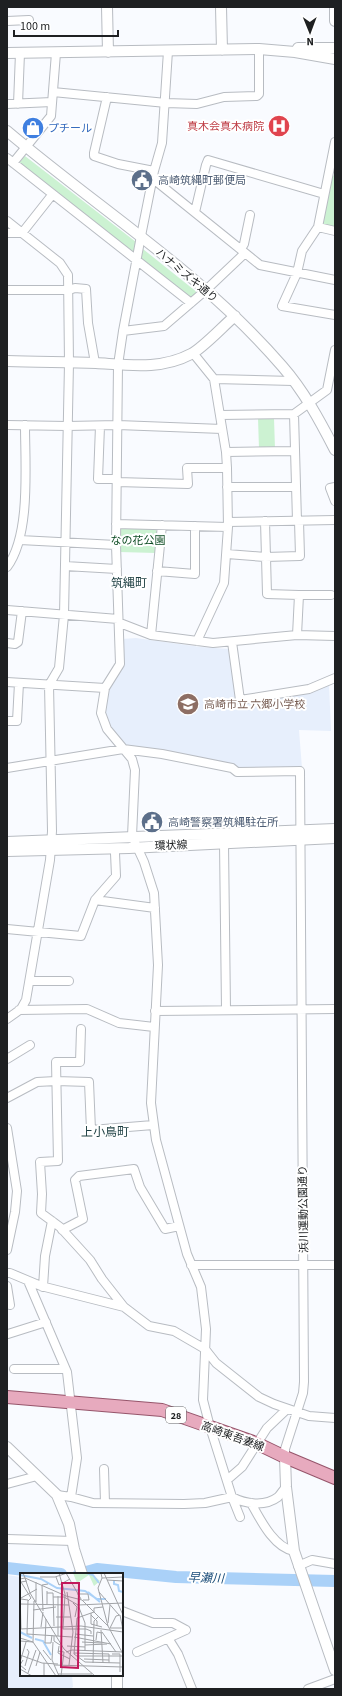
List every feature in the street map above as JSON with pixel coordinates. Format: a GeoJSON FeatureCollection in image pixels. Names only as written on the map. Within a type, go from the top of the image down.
{"type":"FeatureCollection","features":[{"type":"Feature","properties":{"kind":"main road","name":"高崎東吾妻線"},"geometry":{"type":"LineString","coordinates":[[7,1397],[162,1410],[256,1443],[285,1458],[335,1478]]}},
{"type":"Feature","properties":{"kind":"street"},"geometry":{"type":"LineString","coordinates":[[107,7],[108,52]]}},
{"type":"Feature","properties":{"kind":"street"},"geometry":{"type":"LineString","coordinates":[[221,7],[222,50]]}},
{"type":"Feature","properties":{"kind":"street"},"geometry":{"type":"LineString","coordinates":[[335,7],[335,21]]}},
{"type":"Feature","properties":{"kind":"street"},"geometry":{"type":"LineString","coordinates":[[7,21],[29,20]]}},
{"type":"Feature","properties":{"kind":"street"},"geometry":{"type":"LineString","coordinates":[[276,50],[335,48]]}},
{"type":"Feature","properties":{"kind":"street"},"geometry":{"type":"LineString","coordinates":[[53,92],[166,103],[197,104],[224,97],[259,96],[259,49]]}},
{"type":"Feature","properties":{"kind":"street"},"geometry":{"type":"LineString","coordinates":[[7,53],[259,49],[276,50],[335,59]]}},
{"type":"Feature","properties":{"kind":"street"},"geometry":{"type":"LineString","coordinates":[[168,51],[166,103],[162,143],[153,175],[123,330],[118,365],[116,545],[120,664],[105,688],[101,713],[107,729],[132,759],[135,770],[132,836],[150,878],[154,893],[158,964],[151,1103],[153,1125],[179,1226],[191,1265],[201,1287],[205,1308],[206,1328],[203,1400],[232,1497],[240,1517]]}},
{"type":"Feature","properties":{"kind":"street"},"geometry":{"type":"LineString","coordinates":[[18,104],[20,53]]}},
{"type":"Feature","properties":{"kind":"street"},"geometry":{"type":"LineString","coordinates":[[56,53],[51,116],[27,147],[10,161],[191,303]]}},
{"type":"Feature","properties":{"kind":"street"},"geometry":{"type":"LineString","coordinates":[[107,97],[94,156],[153,175],[195,212],[260,265],[335,280]]}},
{"type":"Feature","properties":{"kind":"street"},"geometry":{"type":"LineString","coordinates":[[7,104],[52,102]]}},
{"type":"Feature","properties":{"kind":"street","name":"ハナミズキ通り"},"geometry":{"type":"LineString","coordinates":[[7,131],[141,236],[235,316],[283,366],[309,403],[335,450]]}},
{"type":"Feature","properties":{"kind":"street"},"geometry":{"type":"LineString","coordinates":[[335,142],[318,227],[302,251],[297,273],[282,306],[335,315]]}},
{"type":"Feature","properties":{"kind":"street"},"geometry":{"type":"LineString","coordinates":[[195,212],[208,160],[324,194]]}},
{"type":"Feature","properties":{"kind":"street"},"geometry":{"type":"LineString","coordinates":[[22,233],[52,195]]}},
{"type":"Feature","properties":{"kind":"street"},"geometry":{"type":"LineString","coordinates":[[123,330],[164,326],[206,290],[243,251],[250,215]]}},
{"type":"Feature","properties":{"kind":"street"},"geometry":{"type":"LineString","coordinates":[[7,221],[60,262],[66,269],[68,275],[69,290],[64,615],[59,668],[49,685],[52,840],[26,1000],[19,1010],[7,1019]]}},
{"type":"Feature","properties":{"kind":"street"},"geometry":{"type":"LineString","coordinates":[[318,227],[335,230]]}},
{"type":"Feature","properties":{"kind":"street"},"geometry":{"type":"LineString","coordinates":[[7,232],[22,233]]}},
{"type":"Feature","properties":{"kind":"street"},"geometry":{"type":"LineString","coordinates":[[7,290],[86,289],[88,323],[95,363]]}},
{"type":"Feature","properties":{"kind":"street"},"geometry":{"type":"LineString","coordinates":[[7,361],[118,365],[164,364],[193,353],[235,316]]}},
{"type":"Feature","properties":{"kind":"street"},"geometry":{"type":"LineString","coordinates":[[193,353],[214,379],[226,452],[228,525],[224,583],[197,641]]}},
{"type":"Feature","properties":{"kind":"street"},"geometry":{"type":"LineString","coordinates":[[220,415],[294,414],[331,389],[335,353]]}},
{"type":"Feature","properties":{"kind":"street"},"geometry":{"type":"LineString","coordinates":[[214,379],[293,381]]}},
{"type":"Feature","properties":{"kind":"street"},"geometry":{"type":"LineString","coordinates":[[227,554],[265,557],[300,556],[294,414]]}},
{"type":"Feature","properties":{"kind":"street"},"geometry":{"type":"LineString","coordinates":[[7,425],[118,425],[222,429]]}},
{"type":"Feature","properties":{"kind":"street"},"geometry":{"type":"LineString","coordinates":[[7,567],[20,540],[24,514],[25,425]]}},
{"type":"Feature","properties":{"kind":"street"},"geometry":{"type":"LineString","coordinates":[[100,426],[98,479],[188,484],[187,468],[227,468]]}},
{"type":"Feature","properties":{"kind":"street"},"geometry":{"type":"LineString","coordinates":[[226,452],[295,451]]}},
{"type":"Feature","properties":{"kind":"street"},"geometry":{"type":"LineString","coordinates":[[227,487],[296,486]]}},
{"type":"Feature","properties":{"kind":"street"},"geometry":{"type":"LineString","coordinates":[[335,487],[330,488],[335,501]]}},
{"type":"Feature","properties":{"kind":"street"},"geometry":{"type":"LineString","coordinates":[[116,524],[195,526],[228,525],[265,521],[335,520]]}},
{"type":"Feature","properties":{"kind":"street"},"geometry":{"type":"LineString","coordinates":[[265,521],[267,594],[331,595]]}},
{"type":"Feature","properties":{"kind":"street"},"geometry":{"type":"LineString","coordinates":[[151,635],[162,525]]}},
{"type":"Feature","properties":{"kind":"street"},"geometry":{"type":"LineString","coordinates":[[157,571],[195,574],[195,526]]}},
{"type":"Feature","properties":{"kind":"street"},"geometry":{"type":"LineString","coordinates":[[20,540],[116,545]]}},
{"type":"Feature","properties":{"kind":"street"},"geometry":{"type":"LineString","coordinates":[[65,566],[117,569]]}},
{"type":"Feature","properties":{"kind":"street"},"geometry":{"type":"LineString","coordinates":[[297,635],[299,595]]}},
{"type":"Feature","properties":{"kind":"street"},"geometry":{"type":"LineString","coordinates":[[7,610],[119,621],[151,635],[213,643],[297,635],[335,636]]}},
{"type":"Feature","properties":{"kind":"street"},"geometry":{"type":"LineString","coordinates":[[7,644],[15,644],[18,642],[22,611]]}},
{"type":"Feature","properties":{"kind":"street"},"geometry":{"type":"LineString","coordinates":[[232,642],[240,700],[308,690],[335,678]]}},
{"type":"Feature","properties":{"kind":"street"},"geometry":{"type":"LineString","coordinates":[[7,682],[105,688]]}},
{"type":"Feature","properties":{"kind":"street"},"geometry":{"type":"LineString","coordinates":[[7,721],[16,721],[19,683]]}},
{"type":"Feature","properties":{"kind":"street"},"geometry":{"type":"LineString","coordinates":[[7,768],[123,749]]}},
{"type":"Feature","properties":{"kind":"street","name":"浜川運動公園通り"},"geometry":{"type":"LineString","coordinates":[[123,749],[162,754],[232,768],[237,772],[300,771],[299,835],[304,1382],[297,1412],[285,1449],[286,1487],[294,1551],[335,1670]]}},
{"type":"Feature","properties":{"kind":"street","name":"環状線"},"geometry":{"type":"LineString","coordinates":[[7,851],[224,843],[299,835],[335,829]]}},
{"type":"Feature","properties":{"kind":"street","name":"環状線"},"geometry":{"type":"LineString","coordinates":[[7,842],[132,836],[299,835],[335,838]]}},
{"type":"Feature","properties":{"kind":"street"},"geometry":{"type":"LineString","coordinates":[[224,843],[226,1010]]}},
{"type":"Feature","properties":{"kind":"street"},"geometry":{"type":"LineString","coordinates":[[7,929],[81,936],[96,900],[116,876],[115,853]]}},
{"type":"Feature","properties":{"kind":"street"},"geometry":{"type":"LineString","coordinates":[[96,900],[155,908]]}},
{"type":"Feature","properties":{"kind":"street"},"geometry":{"type":"LineString","coordinates":[[30,981],[70,982]]}},
{"type":"Feature","properties":{"kind":"street"},"geometry":{"type":"LineString","coordinates":[[19,1010],[87,1009],[119,1023],[154,1027]]}},
{"type":"Feature","properties":{"kind":"street"},"geometry":{"type":"LineString","coordinates":[[155,1011],[335,1010]]}},
{"type":"Feature","properties":{"kind":"street"},"geometry":{"type":"LineString","coordinates":[[81,1029],[80,1062],[56,1062],[58,1161],[40,1162],[42,1194],[41,1212],[62,1230],[90,1260],[102,1279],[124,1307],[149,1326],[174,1331],[205,1350],[216,1363],[259,1397],[287,1409],[309,1416],[335,1418]]}},
{"type":"Feature","properties":{"kind":"street"},"geometry":{"type":"LineString","coordinates":[[7,1059],[30,1045]]}},
{"type":"Feature","properties":{"kind":"street"},"geometry":{"type":"LineString","coordinates":[[7,1098],[37,1082],[89,1082],[91,1130],[153,1125]]}},
{"type":"Feature","properties":{"kind":"street"},"geometry":{"type":"LineString","coordinates":[[7,1128],[17,1191],[15,1212],[7,1250]]}},
{"type":"Feature","properties":{"kind":"street"},"geometry":{"type":"LineString","coordinates":[[62,1230],[83,1219],[75,1180],[80,1176],[134,1169],[140,1187],[165,1229],[179,1226]]}},
{"type":"Feature","properties":{"kind":"street"},"geometry":{"type":"LineString","coordinates":[[43,1287],[45,1256],[52,1221]]}},
{"type":"Feature","properties":{"kind":"street"},"geometry":{"type":"LineString","coordinates":[[191,1265],[335,1265]]}},
{"type":"Feature","properties":{"kind":"street"},"geometry":{"type":"LineString","coordinates":[[8,1271],[43,1287],[124,1307]]}},
{"type":"Feature","properties":{"kind":"street"},"geometry":{"type":"LineString","coordinates":[[28,1281],[65,1369],[70,1387],[70,1402],[77,1458],[71,1497]]}},
{"type":"Feature","properties":{"kind":"street"},"geometry":{"type":"LineString","coordinates":[[7,1286],[10,1305]]}},
{"type":"Feature","properties":{"kind":"street"},"geometry":{"type":"LineString","coordinates":[[8,1334],[46,1322]]}},
{"type":"Feature","properties":{"kind":"street"},"geometry":{"type":"LineString","coordinates":[[14,1369],[65,1369]]}},
{"type":"Feature","properties":{"kind":"street"},"geometry":{"type":"LineString","coordinates":[[228,1480],[242,1467],[267,1428],[287,1409]]}},
{"type":"Feature","properties":{"kind":"street"},"geometry":{"type":"LineString","coordinates":[[7,1447],[57,1496],[69,1524],[72,1540],[82,1572]]}},
{"type":"Feature","properties":{"kind":"street"},"geometry":{"type":"LineString","coordinates":[[104,1469],[105,1503]]}},
{"type":"Feature","properties":{"kind":"street"},"geometry":{"type":"LineString","coordinates":[[7,1484],[37,1476]]}},
{"type":"Feature","properties":{"kind":"street"},"geometry":{"type":"LineString","coordinates":[[57,1496],[71,1497],[87,1502],[105,1503],[205,1503],[232,1497],[239,1501],[251,1503],[272,1500],[278,1497],[286,1487]]}},
{"type":"Feature","properties":{"kind":"street"},"geometry":{"type":"LineString","coordinates":[[251,1503],[272,1536],[280,1543],[294,1551]]}},
{"type":"Feature","properties":{"kind":"street"},"geometry":{"type":"LineString","coordinates":[[7,1539],[72,1540]]}},
{"type":"Feature","properties":{"kind":"street"},"geometry":{"type":"LineString","coordinates":[[300,1570],[312,1560],[335,1564]]}},
{"type":"Feature","properties":{"kind":"street"},"geometry":{"type":"LineString","coordinates":[[123,1611],[153,1623],[173,1623],[186,1630],[137,1652]]}},
{"type":"Feature","properties":{"kind":"street"},"geometry":{"type":"LineString","coordinates":[[168,1638],[178,1654],[192,1689]]}},
{"type":"Feature","properties":{"kind":"street"},"geometry":{"type":"LineString","coordinates":[[117,1676],[118,1689]]}},
{"type":"Feature","properties":{"kind":"street"},"geometry":{"type":"LineString","coordinates":[[308,1689],[335,1679]]}},
{"type":"Feature","properties":{"kind":"shaded area","name":"高崎市立 六郷小学校"},"geometry":{"type":"Polygon","coordinates":[[[136,638],[201,647],[230,649],[238,703],[329,684],[331,731],[299,730],[302,768],[237,768],[126,747],[107,724],[105,710],[108,688],[121,667],[122,639],[136,638]]]}},
{"type":"Feature","properties":{"kind":"shaded area"},"geometry":{"type":"Polygon","coordinates":[[[7,1575],[20,1577],[20,1676],[72,1676],[73,1687],[70,1689],[7,1689],[7,1575]]]}},
{"type":"Feature","properties":{"kind":"green space"},"geometry":{"type":"Polygon","coordinates":[[[25,156],[136,242],[134,253],[20,165],[20,162],[25,156]]]}},
{"type":"Feature","properties":{"kind":"green space"},"geometry":{"type":"Polygon","coordinates":[[[332,175],[335,176],[335,227],[325,226],[322,222],[332,175]]]}},
{"type":"Feature","properties":{"kind":"green space"},"geometry":{"type":"Polygon","coordinates":[[[143,249],[198,293],[191,299],[141,260],[143,249]]]}},
{"type":"Feature","properties":{"kind":"green space"},"geometry":{"type":"Polygon","coordinates":[[[258,418],[274,418],[275,449],[259,449],[258,418]]]}},
{"type":"Feature","properties":{"kind":"green space","name":"なの花公園"},"geometry":{"type":"Polygon","coordinates":[[[122,528],[155,529],[158,532],[156,553],[119,552],[119,530],[122,528]]]}},
{"type":"Feature","properties":{"kind":"waterway","name":"早瀬川"},"geometry":{"type":"LineString","coordinates":[[7,1568],[52,1573]]}},
{"type":"Feature","properties":{"kind":"waterway","name":"早瀬川"},"geometry":{"type":"LineString","coordinates":[[83,1573],[97,1569],[176,1577],[335,1581]]}},
{"type":"Feature","properties":{"kind":"place","name":"真木会真木病院"},"geometry":{"type":"Point","coordinates":[279,126]}},
{"type":"Feature","properties":{"kind":"place","name":"プチール"},"geometry":{"type":"Point","coordinates":[33,128]}},
{"type":"Feature","properties":{"kind":"place","name":"高崎筑縄町郵便局"},"geometry":{"type":"Point","coordinates":[142,180]}},
{"type":"Feature","properties":{"kind":"place","name":"高崎市立 六郷小学校"},"geometry":{"type":"Point","coordinates":[188,704]}},
{"type":"Feature","properties":{"kind":"place","name":"高崎警察署筑縄駐在所"},"geometry":{"type":"Point","coordinates":[152,822]}},
{"type":"Feature","properties":{"kind":"district","name":"筑縄町"},"geometry":{"type":"Point","coordinates":[129,583]}},
{"type":"Feature","properties":{"kind":"district","name":"上小鳥町"},"geometry":{"type":"Point","coordinates":[105,1132]}}]}
